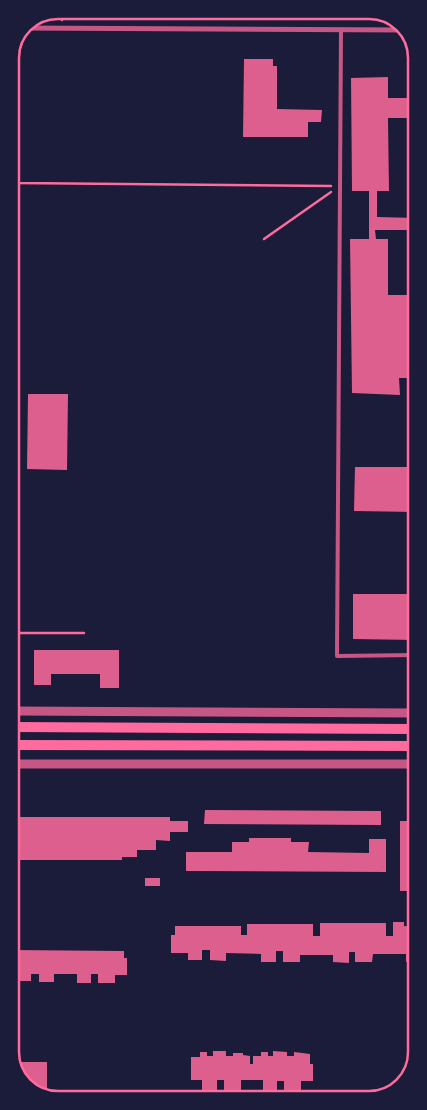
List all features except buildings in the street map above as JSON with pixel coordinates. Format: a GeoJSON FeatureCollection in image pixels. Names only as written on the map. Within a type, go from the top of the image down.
{"type":"FeatureCollection","features":[{"type":"Feature","properties":{"kind":"main road"},"geometry":{"type":"LineString","coordinates":[[19,727],[408,729]]}},
{"type":"Feature","properties":{"kind":"main road"},"geometry":{"type":"LineString","coordinates":[[19,745],[408,746]]}},
{"type":"Feature","properties":{"kind":"street"},"geometry":{"type":"LineString","coordinates":[[32,28],[397,30]]}},
{"type":"Feature","properties":{"kind":"street"},"geometry":{"type":"LineString","coordinates":[[19,711],[408,713]]}},
{"type":"Feature","properties":{"kind":"street"},"geometry":{"type":"LineString","coordinates":[[19,764],[408,764]]}},
{"type":"Feature","properties":{"kind":"lane"},"geometry":{"type":"LineString","coordinates":[[341,30],[337,656],[408,655]]}},
{"type":"Feature","properties":{"kind":"path"},"geometry":{"type":"LineString","coordinates":[[19,183],[340,186]]}},
{"type":"Feature","properties":{"kind":"path"},"geometry":{"type":"LineString","coordinates":[[264,239],[340,186]]}},
{"type":"Feature","properties":{"kind":"path"},"geometry":{"type":"LineString","coordinates":[[19,633],[84,633]]}}]}
